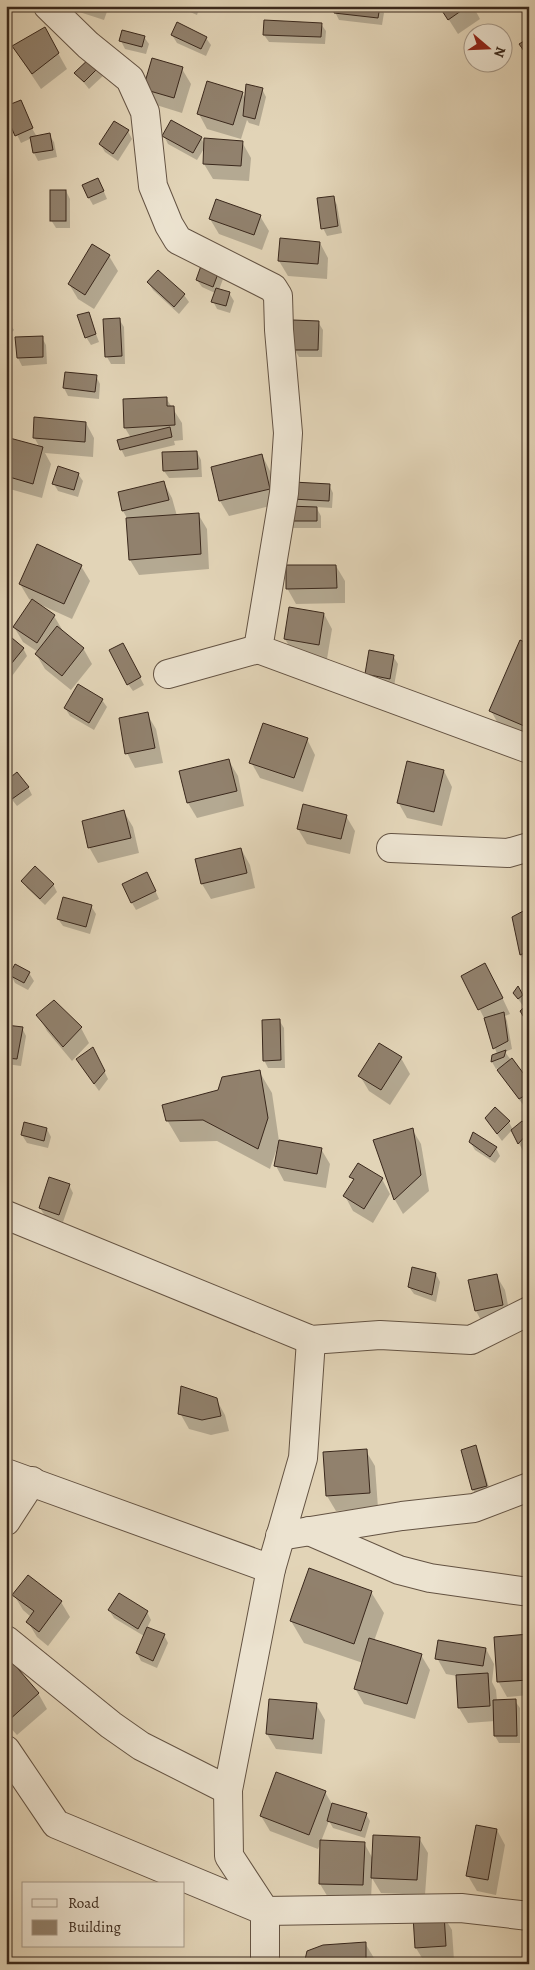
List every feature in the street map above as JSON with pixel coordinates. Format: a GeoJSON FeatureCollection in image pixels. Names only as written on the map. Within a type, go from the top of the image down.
{"type":"FeatureCollection","features":[{"type":"Feature","properties":{"kind":"street"},"geometry":{"type":"LineString","coordinates":[[48,6],[88,45],[130,79],[145,112],[153,186],[169,225],[178,240],[273,288],[278,296],[288,433],[284,494],[258,649]]}},
{"type":"Feature","properties":{"kind":"street"},"geometry":{"type":"LineString","coordinates":[[168,674],[258,649],[529,749]]}},
{"type":"Feature","properties":{"kind":"street"},"geometry":{"type":"LineString","coordinates":[[391,848],[508,854],[529,847]]}},
{"type":"Feature","properties":{"kind":"street"},"geometry":{"type":"LineString","coordinates":[[6,1216],[311,1340],[380,1334],[471,1340],[529,1311]]}},
{"type":"Feature","properties":{"kind":"street"},"geometry":{"type":"LineString","coordinates":[[265,1964],[265,1911],[229,1856],[228,1790],[271,1569],[304,1458],[311,1340]]}},
{"type":"Feature","properties":{"kind":"street"},"geometry":{"type":"LineString","coordinates":[[6,1473],[271,1569]]}},
{"type":"Feature","properties":{"kind":"street"},"geometry":{"type":"LineString","coordinates":[[6,1521],[32,1481]]}},
{"type":"Feature","properties":{"kind":"street"},"geometry":{"type":"LineString","coordinates":[[280,1536],[402,1516],[474,1508],[529,1487]]}},
{"type":"Feature","properties":{"kind":"street"},"geometry":{"type":"LineString","coordinates":[[309,1531],[407,1572],[430,1578],[529,1592]]}},
{"type":"Feature","properties":{"kind":"street"},"geometry":{"type":"LineString","coordinates":[[6,1640],[111,1725],[140,1746],[228,1790]]}},
{"type":"Feature","properties":{"kind":"street"},"geometry":{"type":"LineString","coordinates":[[6,1750],[56,1824],[265,1911],[461,1908],[529,1916]]}},
{"type":"Feature","properties":{"kind":"building"},"geometry":{"type":"Polygon","coordinates":[[[335,6],[380,6],[378,18],[334,13],[335,6]]]}},
{"type":"Feature","properties":{"kind":"building"},"geometry":{"type":"Polygon","coordinates":[[[439,6],[468,6],[448,20],[439,6]]]}},
{"type":"Feature","properties":{"kind":"building"},"geometry":{"type":"Polygon","coordinates":[[[264,20],[322,23],[321,37],[263,35],[264,20]]]}},
{"type":"Feature","properties":{"kind":"building"},"geometry":{"type":"Polygon","coordinates":[[[177,22],[207,37],[201,49],[171,35],[177,22]]]}},
{"type":"Feature","properties":{"kind":"building"},"geometry":{"type":"Polygon","coordinates":[[[45,27],[59,53],[32,74],[12,46],[45,27]]]}},
{"type":"Feature","properties":{"kind":"building"},"geometry":{"type":"Polygon","coordinates":[[[122,30],[145,36],[142,47],[119,41],[122,30]]]}},
{"type":"Feature","properties":{"kind":"building"},"geometry":{"type":"Polygon","coordinates":[[[529,38],[529,58],[519,44],[529,38]]]}},
{"type":"Feature","properties":{"kind":"building"},"geometry":{"type":"Polygon","coordinates":[[[92,56],[101,65],[84,82],[74,73],[92,56]]]}},
{"type":"Feature","properties":{"kind":"building"},"geometry":{"type":"Polygon","coordinates":[[[152,58],[183,67],[174,98],[143,89],[152,58]]]}},
{"type":"Feature","properties":{"kind":"building"},"geometry":{"type":"Polygon","coordinates":[[[207,81],[243,92],[233,125],[197,114],[207,81]]]}},
{"type":"Feature","properties":{"kind":"building"},"geometry":{"type":"Polygon","coordinates":[[[246,84],[263,88],[255,119],[243,116],[246,84]]]}},
{"type":"Feature","properties":{"kind":"building"},"geometry":{"type":"Polygon","coordinates":[[[21,100],[33,128],[15,136],[6,115],[6,106],[21,100]]]}},
{"type":"Feature","properties":{"kind":"building"},"geometry":{"type":"Polygon","coordinates":[[[171,120],[202,137],[193,153],[162,136],[171,120]]]}},
{"type":"Feature","properties":{"kind":"building"},"geometry":{"type":"Polygon","coordinates":[[[114,121],[129,130],[113,154],[99,144],[114,121]]]}},
{"type":"Feature","properties":{"kind":"building"},"geometry":{"type":"Polygon","coordinates":[[[50,133],[53,150],[33,153],[30,137],[50,133]]]}},
{"type":"Feature","properties":{"kind":"building"},"geometry":{"type":"Polygon","coordinates":[[[204,138],[243,141],[241,166],[203,164],[204,138]]]}},
{"type":"Feature","properties":{"kind":"building"},"geometry":{"type":"Polygon","coordinates":[[[98,178],[104,191],[88,198],[82,185],[98,178]]]}},
{"type":"Feature","properties":{"kind":"building"},"geometry":{"type":"Polygon","coordinates":[[[50,190],[66,190],[66,221],[50,221],[50,190]]]}},
{"type":"Feature","properties":{"kind":"building"},"geometry":{"type":"Polygon","coordinates":[[[334,196],[338,226],[321,229],[317,198],[334,196]]]}},
{"type":"Feature","properties":{"kind":"building"},"geometry":{"type":"Polygon","coordinates":[[[216,199],[261,215],[254,235],[209,219],[216,199]]]}},
{"type":"Feature","properties":{"kind":"building"},"geometry":{"type":"Polygon","coordinates":[[[280,238],[320,242],[318,264],[278,261],[280,238]]]}},
{"type":"Feature","properties":{"kind":"building"},"geometry":{"type":"Polygon","coordinates":[[[92,244],[110,255],[85,295],[68,284],[92,244]]]}},
{"type":"Feature","properties":{"kind":"building"},"geometry":{"type":"Polygon","coordinates":[[[202,263],[219,271],[213,287],[196,280],[202,263]]]}},
{"type":"Feature","properties":{"kind":"building"},"geometry":{"type":"Polygon","coordinates":[[[158,270],[185,294],[174,307],[147,282],[158,270]]]}},
{"type":"Feature","properties":{"kind":"building"},"geometry":{"type":"Polygon","coordinates":[[[216,288],[230,292],[226,306],[211,302],[216,288]]]}},
{"type":"Feature","properties":{"kind":"building"},"geometry":{"type":"Polygon","coordinates":[[[89,312],[96,334],[85,338],[77,315],[89,312]]]}},
{"type":"Feature","properties":{"kind":"building"},"geometry":{"type":"Polygon","coordinates":[[[120,318],[122,356],[105,357],[103,319],[120,318]]]}},
{"type":"Feature","properties":{"kind":"building"},"geometry":{"type":"Polygon","coordinates":[[[293,320],[319,321],[318,350],[293,350],[293,320]]]}},
{"type":"Feature","properties":{"kind":"building"},"geometry":{"type":"Polygon","coordinates":[[[43,336],[43,357],[17,358],[15,337],[43,336]]]}},
{"type":"Feature","properties":{"kind":"building"},"geometry":{"type":"Polygon","coordinates":[[[65,372],[97,375],[95,392],[63,388],[65,372]]]}},
{"type":"Feature","properties":{"kind":"building"},"geometry":{"type":"Polygon","coordinates":[[[167,397],[167,406],[174,406],[175,425],[124,428],[123,399],[167,397]]]}},
{"type":"Feature","properties":{"kind":"building"},"geometry":{"type":"Polygon","coordinates":[[[34,417],[86,422],[85,442],[33,438],[34,417]]]}},
{"type":"Feature","properties":{"kind":"building"},"geometry":{"type":"Polygon","coordinates":[[[170,427],[172,437],[120,450],[117,440],[170,427]]]}},
{"type":"Feature","properties":{"kind":"building"},"geometry":{"type":"Polygon","coordinates":[[[6,437],[43,447],[33,484],[6,476],[6,437]]]}},
{"type":"Feature","properties":{"kind":"building"},"geometry":{"type":"Polygon","coordinates":[[[197,451],[198,469],[163,471],[162,452],[197,451]]]}},
{"type":"Feature","properties":{"kind":"building"},"geometry":{"type":"Polygon","coordinates":[[[262,454],[270,489],[219,501],[211,467],[262,454]]]}},
{"type":"Feature","properties":{"kind":"building"},"geometry":{"type":"Polygon","coordinates":[[[58,466],[79,473],[74,490],[52,484],[58,466]]]}},
{"type":"Feature","properties":{"kind":"building"},"geometry":{"type":"Polygon","coordinates":[[[164,481],[169,500],[122,511],[118,492],[164,481]]]}},
{"type":"Feature","properties":{"kind":"building"},"geometry":{"type":"Polygon","coordinates":[[[293,482],[330,484],[329,501],[292,499],[293,482]]]}},
{"type":"Feature","properties":{"kind":"building"},"geometry":{"type":"Polygon","coordinates":[[[287,506],[317,507],[317,521],[287,521],[287,506]]]}},
{"type":"Feature","properties":{"kind":"building"},"geometry":{"type":"Polygon","coordinates":[[[199,513],[201,554],[129,560],[126,518],[199,513]]]}},
{"type":"Feature","properties":{"kind":"building"},"geometry":{"type":"Polygon","coordinates":[[[37,544],[82,565],[64,604],[19,584],[37,544]]]}},
{"type":"Feature","properties":{"kind":"building"},"geometry":{"type":"Polygon","coordinates":[[[286,565],[336,565],[337,588],[286,589],[286,565]]]}},
{"type":"Feature","properties":{"kind":"building"},"geometry":{"type":"Polygon","coordinates":[[[32,599],[55,615],[37,643],[13,627],[32,599]]]}},
{"type":"Feature","properties":{"kind":"building"},"geometry":{"type":"Polygon","coordinates":[[[289,607],[324,613],[319,645],[284,639],[289,607]]]}},
{"type":"Feature","properties":{"kind":"building"},"geometry":{"type":"Polygon","coordinates":[[[57,626],[84,648],[62,676],[35,654],[57,626]]]}},
{"type":"Feature","properties":{"kind":"building"},"geometry":{"type":"Polygon","coordinates":[[[6,633],[24,648],[7,669],[6,668],[6,633]]]}},
{"type":"Feature","properties":{"kind":"building"},"geometry":{"type":"Polygon","coordinates":[[[520,640],[529,644],[529,728],[489,711],[520,640]]]}},
{"type":"Feature","properties":{"kind":"building"},"geometry":{"type":"Polygon","coordinates":[[[123,643],[141,677],[127,685],[109,650],[123,643]]]}},
{"type":"Feature","properties":{"kind":"building"},"geometry":{"type":"Polygon","coordinates":[[[369,650],[394,655],[390,679],[365,674],[369,650]]]}},
{"type":"Feature","properties":{"kind":"building"},"geometry":{"type":"Polygon","coordinates":[[[78,684],[103,699],[89,723],[64,708],[78,684]]]}},
{"type":"Feature","properties":{"kind":"building"},"geometry":{"type":"Polygon","coordinates":[[[148,712],[155,748],[125,754],[119,718],[148,712]]]}},
{"type":"Feature","properties":{"kind":"building"},"geometry":{"type":"Polygon","coordinates":[[[263,723],[308,738],[294,778],[249,763],[263,723]]]}},
{"type":"Feature","properties":{"kind":"building"},"geometry":{"type":"Polygon","coordinates":[[[229,759],[237,791],[187,803],[179,771],[229,759]]]}},
{"type":"Feature","properties":{"kind":"building"},"geometry":{"type":"Polygon","coordinates":[[[407,761],[444,770],[434,812],[397,803],[407,761]]]}},
{"type":"Feature","properties":{"kind":"building"},"geometry":{"type":"Polygon","coordinates":[[[17,772],[29,787],[12,799],[6,792],[6,781],[17,772]]]}},
{"type":"Feature","properties":{"kind":"building"},"geometry":{"type":"Polygon","coordinates":[[[303,804],[347,815],[341,839],[297,829],[303,804]]]}},
{"type":"Feature","properties":{"kind":"building"},"geometry":{"type":"Polygon","coordinates":[[[124,810],[131,838],[88,848],[82,821],[124,810]]]}},
{"type":"Feature","properties":{"kind":"building"},"geometry":{"type":"Polygon","coordinates":[[[241,848],[247,873],[201,884],[195,859],[241,848]]]}},
{"type":"Feature","properties":{"kind":"building"},"geometry":{"type":"Polygon","coordinates":[[[35,866],[54,884],[40,899],[21,881],[35,866]]]}},
{"type":"Feature","properties":{"kind":"building"},"geometry":{"type":"Polygon","coordinates":[[[147,872],[156,891],[131,903],[122,884],[147,872]]]}},
{"type":"Feature","properties":{"kind":"building"},"geometry":{"type":"Polygon","coordinates":[[[63,897],[92,905],[86,927],[57,919],[63,897]]]}},
{"type":"Feature","properties":{"kind":"building"},"geometry":{"type":"Polygon","coordinates":[[[529,908],[529,951],[520,955],[512,917],[529,908]]]}},
{"type":"Feature","properties":{"kind":"building"},"geometry":{"type":"Polygon","coordinates":[[[485,963],[503,998],[478,1010],[461,976],[485,963]]]}},
{"type":"Feature","properties":{"kind":"building"},"geometry":{"type":"Polygon","coordinates":[[[15,964],[30,972],[24,983],[9,975],[15,964]]]}},
{"type":"Feature","properties":{"kind":"building"},"geometry":{"type":"Polygon","coordinates":[[[518,986],[523,995],[518,999],[513,993],[518,986]]]}},
{"type":"Feature","properties":{"kind":"building"},"geometry":{"type":"Polygon","coordinates":[[[54,1000],[82,1027],[63,1047],[36,1015],[54,1000]]]}},
{"type":"Feature","properties":{"kind":"building"},"geometry":{"type":"Polygon","coordinates":[[[529,1003],[529,1016],[525,1019],[520,1011],[529,1003]]]}},
{"type":"Feature","properties":{"kind":"building"},"geometry":{"type":"Polygon","coordinates":[[[504,1012],[508,1041],[493,1049],[484,1018],[504,1012]]]}},
{"type":"Feature","properties":{"kind":"building"},"geometry":{"type":"Polygon","coordinates":[[[280,1019],[281,1060],[263,1061],[262,1020],[280,1019]]]}},
{"type":"Feature","properties":{"kind":"building"},"geometry":{"type":"Polygon","coordinates":[[[6,1025],[23,1027],[17,1059],[6,1058],[6,1025]]]}},
{"type":"Feature","properties":{"kind":"building"},"geometry":{"type":"Polygon","coordinates":[[[379,1043],[402,1057],[381,1090],[358,1076],[379,1043]]]}},
{"type":"Feature","properties":{"kind":"building"},"geometry":{"type":"Polygon","coordinates":[[[93,1047],[105,1071],[94,1084],[76,1059],[93,1047]]]}},
{"type":"Feature","properties":{"kind":"building"},"geometry":{"type":"Polygon","coordinates":[[[506,1050],[504,1057],[491,1062],[492,1055],[506,1050]]]}},
{"type":"Feature","properties":{"kind":"building"},"geometry":{"type":"Polygon","coordinates":[[[512,1058],[529,1081],[529,1093],[519,1099],[497,1070],[512,1058]]]}},
{"type":"Feature","properties":{"kind":"building"},"geometry":{"type":"Polygon","coordinates":[[[260,1070],[268,1118],[258,1149],[203,1120],[166,1121],[162,1105],[218,1090],[222,1077],[260,1070]]]}},
{"type":"Feature","properties":{"kind":"building"},"geometry":{"type":"Polygon","coordinates":[[[495,1107],[510,1121],[497,1134],[485,1118],[495,1107]]]}},
{"type":"Feature","properties":{"kind":"building"},"geometry":{"type":"Polygon","coordinates":[[[522,1121],[529,1126],[529,1132],[518,1144],[511,1130],[522,1121]]]}},
{"type":"Feature","properties":{"kind":"building"},"geometry":{"type":"Polygon","coordinates":[[[24,1122],[47,1128],[44,1141],[21,1135],[24,1122]]]}},
{"type":"Feature","properties":{"kind":"building"},"geometry":{"type":"Polygon","coordinates":[[[413,1128],[421,1175],[394,1200],[373,1140],[413,1128]]]}},
{"type":"Feature","properties":{"kind":"building"},"geometry":{"type":"Polygon","coordinates":[[[473,1132],[497,1147],[490,1157],[469,1142],[473,1132]]]}},
{"type":"Feature","properties":{"kind":"building"},"geometry":{"type":"Polygon","coordinates":[[[279,1140],[322,1148],[317,1174],[274,1166],[279,1140]]]}},
{"type":"Feature","properties":{"kind":"building"},"geometry":{"type":"Polygon","coordinates":[[[358,1163],[383,1178],[364,1209],[343,1196],[354,1179],[349,1177],[358,1163]]]}},
{"type":"Feature","properties":{"kind":"building"},"geometry":{"type":"Polygon","coordinates":[[[49,1177],[70,1184],[59,1215],[39,1208],[49,1177]]]}},
{"type":"Feature","properties":{"kind":"building"},"geometry":{"type":"Polygon","coordinates":[[[412,1267],[436,1273],[432,1295],[408,1287],[412,1267]]]}},
{"type":"Feature","properties":{"kind":"building"},"geometry":{"type":"Polygon","coordinates":[[[497,1274],[503,1305],[475,1311],[468,1280],[497,1274]]]}},
{"type":"Feature","properties":{"kind":"building"},"geometry":{"type":"Polygon","coordinates":[[[181,1386],[217,1398],[221,1416],[202,1420],[178,1414],[181,1386]]]}},
{"type":"Feature","properties":{"kind":"building"},"geometry":{"type":"Polygon","coordinates":[[[476,1445],[487,1486],[472,1490],[461,1450],[476,1445]]]}},
{"type":"Feature","properties":{"kind":"building"},"geometry":{"type":"Polygon","coordinates":[[[367,1449],[370,1493],[326,1496],[323,1452],[367,1449]]]}},
{"type":"Feature","properties":{"kind":"building"},"geometry":{"type":"Polygon","coordinates":[[[309,1568],[372,1591],[354,1644],[290,1621],[309,1568]]]}},
{"type":"Feature","properties":{"kind":"building"},"geometry":{"type":"Polygon","coordinates":[[[28,1575],[62,1601],[39,1632],[26,1622],[34,1611],[12,1595],[28,1575]]]}},
{"type":"Feature","properties":{"kind":"building"},"geometry":{"type":"Polygon","coordinates":[[[119,1593],[148,1611],[138,1629],[108,1610],[119,1593]]]}},
{"type":"Feature","properties":{"kind":"building"},"geometry":{"type":"Polygon","coordinates":[[[147,1627],[165,1634],[153,1661],[136,1653],[147,1627]]]}},
{"type":"Feature","properties":{"kind":"building"},"geometry":{"type":"Polygon","coordinates":[[[529,1634],[529,1680],[497,1682],[494,1637],[529,1634]]]}},
{"type":"Feature","properties":{"kind":"building"},"geometry":{"type":"Polygon","coordinates":[[[369,1638],[422,1654],[407,1704],[354,1689],[369,1638]]]}},
{"type":"Feature","properties":{"kind":"building"},"geometry":{"type":"Polygon","coordinates":[[[438,1640],[486,1648],[483,1666],[435,1659],[438,1640]]]}},
{"type":"Feature","properties":{"kind":"building"},"geometry":{"type":"Polygon","coordinates":[[[6,1655],[39,1693],[8,1721],[6,1719],[6,1655]]]}},
{"type":"Feature","properties":{"kind":"building"},"geometry":{"type":"Polygon","coordinates":[[[488,1673],[490,1706],[458,1708],[456,1675],[488,1673]]]}},
{"type":"Feature","properties":{"kind":"building"},"geometry":{"type":"Polygon","coordinates":[[[269,1699],[317,1703],[313,1739],[266,1734],[269,1699]]]}},
{"type":"Feature","properties":{"kind":"building"},"geometry":{"type":"Polygon","coordinates":[[[516,1699],[517,1736],[494,1736],[493,1700],[516,1699]]]}},
{"type":"Feature","properties":{"kind":"building"},"geometry":{"type":"Polygon","coordinates":[[[276,1772],[326,1791],[309,1835],[260,1816],[276,1772]]]}},
{"type":"Feature","properties":{"kind":"building"},"geometry":{"type":"Polygon","coordinates":[[[332,1803],[367,1813],[361,1831],[327,1821],[332,1803]]]}},
{"type":"Feature","properties":{"kind":"building"},"geometry":{"type":"Polygon","coordinates":[[[476,1825],[497,1829],[488,1880],[466,1876],[476,1825]]]}},
{"type":"Feature","properties":{"kind":"building"},"geometry":{"type":"Polygon","coordinates":[[[373,1835],[420,1837],[417,1880],[371,1878],[373,1835]]]}},
{"type":"Feature","properties":{"kind":"building"},"geometry":{"type":"Polygon","coordinates":[[[320,1840],[365,1842],[363,1885],[319,1884],[320,1840]]]}},
{"type":"Feature","properties":{"kind":"building"},"geometry":{"type":"Polygon","coordinates":[[[444,1914],[446,1946],[415,1948],[413,1916],[444,1914]]]}},
{"type":"Feature","properties":{"kind":"building"},"geometry":{"type":"Polygon","coordinates":[[[528,1925],[529,1964],[524,1964],[528,1925]]]}},
{"type":"Feature","properties":{"kind":"building"},"geometry":{"type":"Polygon","coordinates":[[[366,1942],[366,1964],[304,1964],[307,1951],[323,1945],[366,1942]]]}}]}
